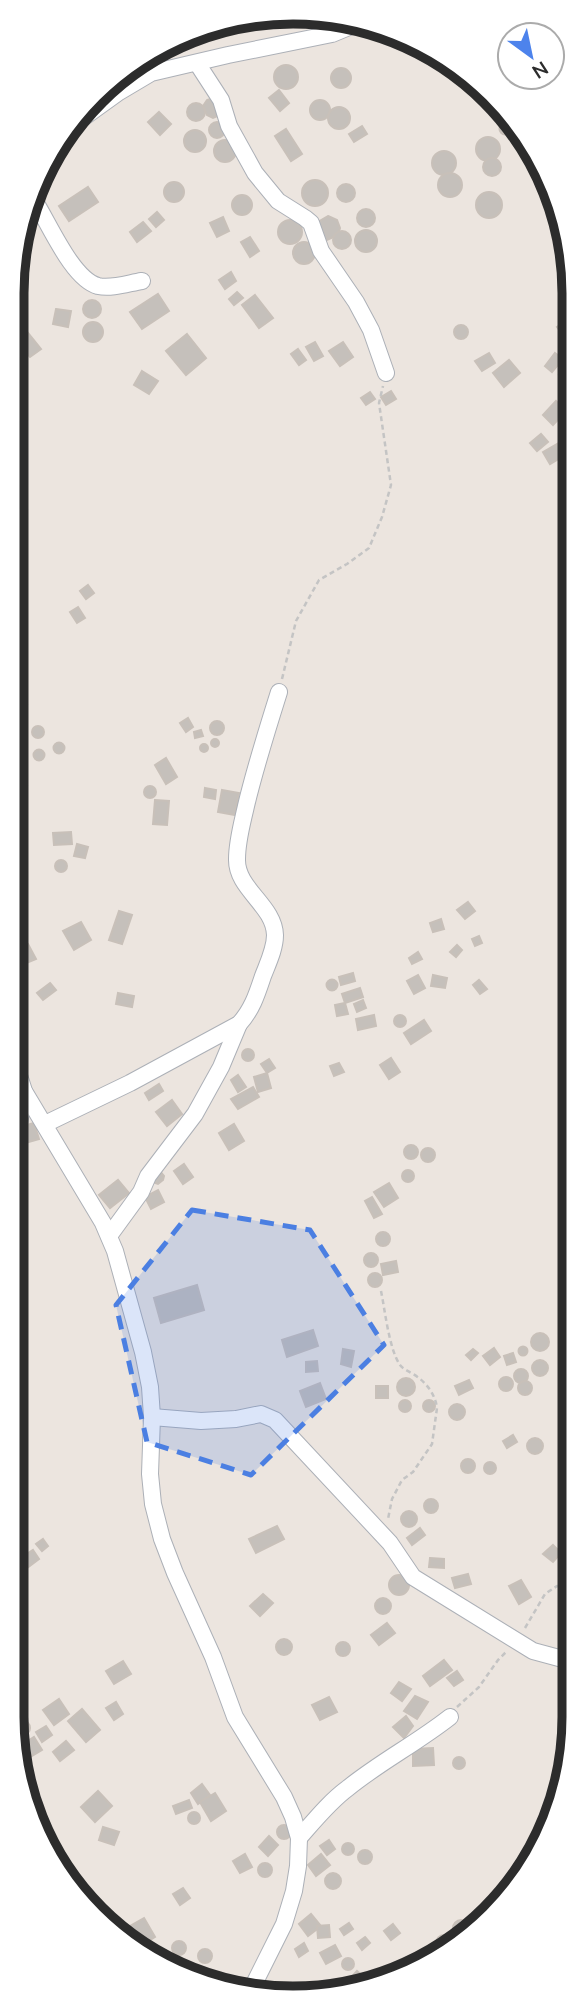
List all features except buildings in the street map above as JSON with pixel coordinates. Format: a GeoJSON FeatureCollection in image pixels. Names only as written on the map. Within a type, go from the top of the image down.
{"type":"FeatureCollection","features":[{"type":"Feature","properties":{"kind":"street"},"geometry":{"type":"LineString","coordinates":[[106,100],[151,73],[343,29]]}},
{"type":"Feature","properties":{"kind":"street"},"geometry":{"type":"LineString","coordinates":[[197,63],[221,100],[229,126],[255,173],[278,201],[311,223],[321,251],[356,302],[371,330],[386,373]]}},
{"type":"Feature","properties":{"kind":"street"},"geometry":{"type":"LineString","coordinates":[[39,208],[68,260],[85,280],[99,286],[142,281]]}},
{"type":"Feature","properties":{"kind":"street"},"geometry":{"type":"LineString","coordinates":[[108,1236],[141,1192],[148,1175],[195,1114],[239,1024],[256,998],[273,946],[275,935],[269,918],[239,875],[236,864],[252,782],[279,692]]}},
{"type":"Feature","properties":{"kind":"street"},"geometry":{"type":"LineString","coordinates":[[45,1124],[130,1083],[239,1024]]}},
{"type":"Feature","properties":{"kind":"street"},"geometry":{"type":"LineString","coordinates":[[24,1091],[103,1223],[115,1251],[150,1387],[150,1474],[153,1504],[162,1539],[213,1657],[235,1717],[284,1797],[299,1838],[294,1891],[278,1936],[254,1983]]}},
{"type":"Feature","properties":{"kind":"street"},"geometry":{"type":"LineString","coordinates":[[152,1417],[201,1421],[267,1415],[283,1426],[396,1550],[414,1577],[533,1651],[562,1659]]}},
{"type":"Feature","properties":{"kind":"street"},"geometry":{"type":"LineString","coordinates":[[299,1838],[346,1789],[450,1717]]}},
{"type":"Feature","properties":{"kind":"path"},"geometry":{"type":"LineString","coordinates":[[279,692],[296,621],[319,580],[369,548],[382,517],[391,485],[379,403],[386,373]]}},
{"type":"Feature","properties":{"kind":"path"},"geometry":{"type":"LineString","coordinates":[[381,1291],[392,1348],[397,1359],[402,1368],[427,1385],[437,1408],[432,1444],[413,1472],[402,1480],[392,1499],[381,1535]]}},
{"type":"Feature","properties":{"kind":"path"},"geometry":{"type":"LineString","coordinates":[[450,1717],[461,1702],[480,1687],[498,1660],[517,1641],[545,1594],[557,1586],[562,1586]]}},
{"type":"Feature","properties":{"kind":"highlighted area"},"geometry":{"type":"Polygon","coordinates":[[[192,1210],[310,1230],[384,1345],[251,1475],[147,1442],[116,1305],[192,1210]]]}}]}
